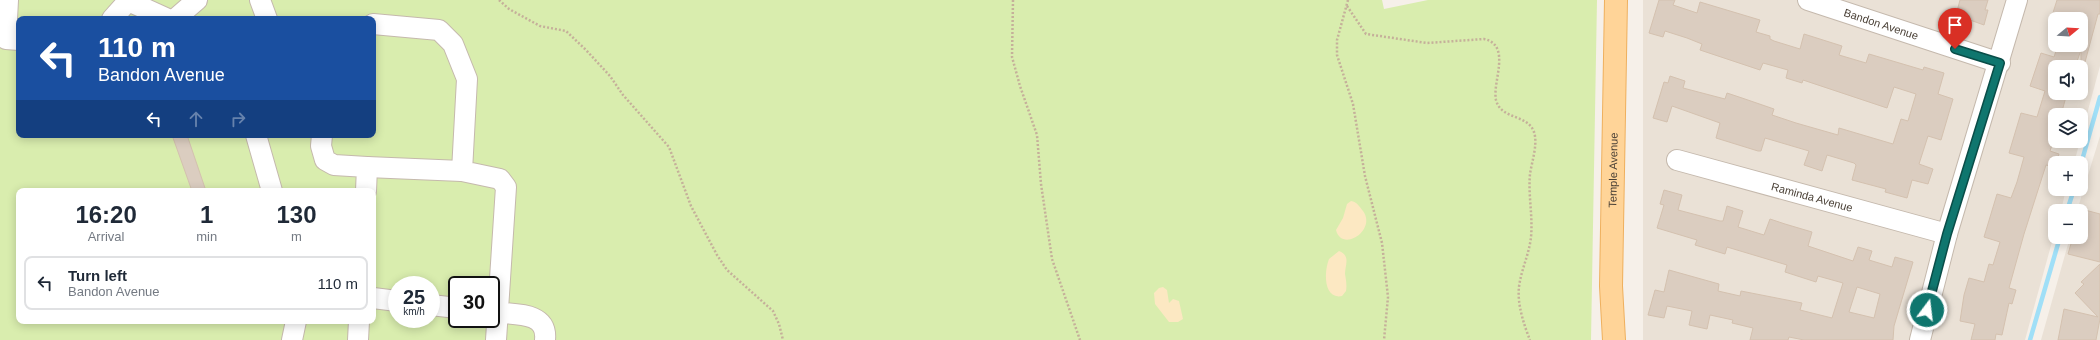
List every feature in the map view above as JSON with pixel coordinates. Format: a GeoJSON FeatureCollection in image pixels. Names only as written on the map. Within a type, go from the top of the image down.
{"type":"FeatureCollection","features":[{"type":"Feature","properties":{"kind":"main road","name":"Temple Avenue"},"geometry":{"type":"LineString","coordinates":[[1614,340],[1611,286],[1616,0]]}},
{"type":"Feature","properties":{"kind":"street"},"geometry":{"type":"LineString","coordinates":[[8,0],[8,39]]}},
{"type":"Feature","properties":{"kind":"street"},"geometry":{"type":"LineString","coordinates":[[178,16],[197,0]]}},
{"type":"Feature","properties":{"kind":"street"},"geometry":{"type":"LineString","coordinates":[[260,0],[266,16]]}},
{"type":"Feature","properties":{"kind":"street","name":"Bandon Avenue"},"geometry":{"type":"LineString","coordinates":[[1808,0],[2000,63]]}},
{"type":"Feature","properties":{"kind":"street"},"geometry":{"type":"LineString","coordinates":[[1920,340],[1947,234],[2000,63],[2017,0]]}},
{"type":"Feature","properties":{"kind":"street"},"geometry":{"type":"LineString","coordinates":[[115,16],[128,1],[161,16]]}},
{"type":"Feature","properties":{"kind":"street"},"geometry":{"type":"LineString","coordinates":[[376,24],[439,30],[453,44],[467,79],[462,171]]}},
{"type":"Feature","properties":{"kind":"street"},"geometry":{"type":"LineString","coordinates":[[257,138],[271,188]]}},
{"type":"Feature","properties":{"kind":"street"},"geometry":{"type":"LineString","coordinates":[[322,138],[321,146],[326,160],[334,165],[462,171],[500,179],[506,187],[497,276]]}},
{"type":"Feature","properties":{"kind":"street","name":"Raminda Avenue"},"geometry":{"type":"LineString","coordinates":[[1677,160],[1947,234]]}},
{"type":"Feature","properties":{"kind":"street"},"geometry":{"type":"LineString","coordinates":[[366,188],[367,167]]}},
{"type":"Feature","properties":{"kind":"street"},"geometry":{"type":"LineString","coordinates":[[376,298],[388,300]]}},
{"type":"Feature","properties":{"kind":"street"},"geometry":{"type":"LineString","coordinates":[[500,313],[533,316],[541,323],[546,333],[545,340]]}},
{"type":"Feature","properties":{"kind":"street"},"geometry":{"type":"LineString","coordinates":[[292,340],[295,324]]}},
{"type":"Feature","properties":{"kind":"street"},"geometry":{"type":"LineString","coordinates":[[358,340],[359,324]]}},
{"type":"Feature","properties":{"kind":"street"},"geometry":{"type":"LineString","coordinates":[[495,328],[496,340]]}},
{"type":"Feature","properties":{"kind":"path"},"geometry":{"type":"LineString","coordinates":[[499,0],[509,9],[540,26],[566,32],[596,60],[669,147],[691,206],[717,255],[727,270],[773,312],[779,324],[783,340]]}},
{"type":"Feature","properties":{"kind":"path"},"geometry":{"type":"LineString","coordinates":[[1012,0],[1012,57],[1020,86],[1038,135],[1040,184],[1052,259],[1080,340]]}},
{"type":"Feature","properties":{"kind":"path"},"geometry":{"type":"LineString","coordinates":[[1348,0],[1337,40],[1337,55],[1353,104],[1365,176],[1382,243],[1388,297],[1384,340]]}},
{"type":"Feature","properties":{"kind":"path"},"geometry":{"type":"LineString","coordinates":[[1347,6],[1366,34],[1427,43],[1484,39],[1492,40],[1496,46],[1500,68],[1495,94],[1497,102],[1505,114],[1523,121],[1534,131],[1535,141],[1530,180],[1531,237],[1519,289],[1521,310],[1530,340]]}},
{"type":"Feature","properties":{"kind":"shaded area"},"geometry":{"type":"Polygon","coordinates":[[[1643,0],[2100,0],[2100,66],[2088,110],[2088,108],[2048,108],[2048,148],[2078,148],[2076,156],[2048,156],[2048,196],[2064,196],[2063,204],[2048,204],[2048,244],[2051,244],[2025,340],[1643,340],[1643,0]]]}},
{"type":"Feature","properties":{"kind":"shaded area"},"geometry":{"type":"Polygon","coordinates":[[[2100,136],[2100,340],[2041,340],[2068,244],[2088,244],[2088,204],[2079,204],[2082,196],[2088,196],[2088,175],[2100,136]]]}},
{"type":"Feature","properties":{"kind":"green space"},"geometry":{"type":"Polygon","coordinates":[[[0,0],[1382,0],[1384,9],[1428,0],[1597,0],[1591,340],[0,340],[0,0]]]}},
{"type":"Feature","properties":{"kind":"sand"},"geometry":{"type":"Polygon","coordinates":[[[1351,201],[1356,203],[1363,211],[1366,218],[1366,225],[1357,236],[1351,239],[1345,239],[1339,237],[1336,230],[1343,218],[1347,204],[1351,201]]]}},
{"type":"Feature","properties":{"kind":"sand"},"geometry":{"type":"Polygon","coordinates":[[[1339,251],[1345,255],[1346,258],[1346,291],[1342,296],[1336,296],[1331,294],[1326,284],[1326,270],[1329,259],[1339,251]]]}},
{"type":"Feature","properties":{"kind":"sand"},"geometry":{"type":"Polygon","coordinates":[[[1163,287],[1167,290],[1169,303],[1173,299],[1179,301],[1183,319],[1178,322],[1169,322],[1155,304],[1154,293],[1159,288],[1163,287]]]}},
{"type":"Feature","properties":{"kind":"building"},"geometry":{"type":"Polygon","coordinates":[[[1659,0],[1675,0],[1673,5],[1697,13],[1700,2],[1760,20],[1756,32],[1770,36],[1770,39],[1774,41],[1800,49],[1804,34],[1842,46],[1839,55],[1866,63],[1869,54],[1923,70],[1924,67],[1944,73],[1938,94],[1953,99],[1941,140],[1928,136],[1919,164],[1933,169],[1928,184],[1912,180],[1907,198],[1885,192],[1886,189],[1852,180],[1856,165],[1854,163],[1827,155],[1822,171],[1804,165],[1809,151],[1765,138],[1761,151],[1758,151],[1716,138],[1720,123],[1672,106],[1667,122],[1653,118],[1664,82],[1668,83],[1670,76],[1685,81],[1683,88],[1725,99],[1727,93],[1774,109],[1772,115],[1796,123],[1838,135],[1839,128],[1893,144],[1901,119],[1908,121],[1916,94],[1894,87],[1887,108],[1803,80],[1802,83],[1786,78],[1788,70],[1763,63],[1760,70],[1700,50],[1702,44],[1665,31],[1663,37],[1649,33],[1659,0]]]}},
{"type":"Feature","properties":{"kind":"building"},"geometry":{"type":"Polygon","coordinates":[[[1960,0],[1988,0],[1985,10],[1988,10],[1984,25],[1956,15],[1960,0]]]}},
{"type":"Feature","properties":{"kind":"building"},"geometry":{"type":"Polygon","coordinates":[[[2057,0],[2100,0],[2100,14],[2098,14],[2088,51],[2088,12],[2053,12],[2057,0]]]}},
{"type":"Feature","properties":{"kind":"building"},"geometry":{"type":"Polygon","coordinates":[[[2056,52],[2080,52],[2077,60],[2048,60],[2048,100],[2065,100],[2063,108],[2048,108],[2048,148],[2051,148],[2050,151],[2059,154],[2058,156],[2048,156],[2048,166],[2046,165],[2024,234],[2009,288],[2016,290],[2012,304],[2009,303],[2002,335],[1996,334],[1995,340],[1971,340],[1975,324],[1960,321],[1964,295],[1969,278],[1984,282],[1989,264],[1993,265],[2000,242],[1984,237],[1997,194],[2011,198],[2017,182],[2024,157],[2009,153],[2021,113],[2037,117],[2045,91],[2030,86],[2041,53],[2054,57],[2056,52]]]}},
{"type":"Feature","properties":{"kind":"building"},"geometry":{"type":"Polygon","coordinates":[[[2081,52],[2088,52],[2086,60],[2081,60],[2081,52]]]}},
{"type":"Feature","properties":{"kind":"building"},"geometry":{"type":"Polygon","coordinates":[[[173,138],[188,138],[205,188],[191,188],[173,138]]]}},
{"type":"Feature","properties":{"kind":"building"},"geometry":{"type":"Polygon","coordinates":[[[1664,190],[1682,195],[1678,210],[1723,221],[1727,206],[1743,211],[1738,227],[1764,235],[1770,219],[1812,232],[1808,246],[1853,261],[1858,247],[1872,251],[1869,260],[1892,267],[1895,257],[1913,262],[1894,326],[1893,340],[1804,340],[1789,337],[1788,340],[1750,340],[1753,328],[1732,323],[1733,320],[1710,315],[1707,329],[1689,325],[1692,311],[1667,306],[1664,318],[1648,315],[1655,290],[1664,292],[1669,270],[1719,284],[1718,291],[1740,296],[1741,291],[1802,303],[1800,310],[1832,318],[1843,283],[1818,276],[1816,282],[1785,272],[1787,265],[1727,247],[1725,254],[1695,245],[1697,240],[1657,228],[1664,205],[1660,204],[1664,190]],[[1857,287],[1849,312],[1874,318],[1880,294],[1857,287]]]}},
{"type":"Feature","properties":{"kind":"building"},"geometry":{"type":"Polygon","coordinates":[[[2088,211],[2100,214],[2100,262],[2068,254],[2071,244],[2088,244],[2088,211]]]}},
{"type":"Feature","properties":{"kind":"building"},"geometry":{"type":"Polygon","coordinates":[[[2100,264],[2100,319],[2096,340],[2058,340],[2064,309],[2098,317],[2075,293],[2084,284],[2081,282],[2100,264]]]}},
{"type":"Feature","properties":{"kind":"waterway"},"geometry":{"type":"LineString","coordinates":[[2083,156],[2100,97]]}},
{"type":"Feature","properties":{"kind":"waterway"},"geometry":{"type":"LineString","coordinates":[[2069,204],[2072,196]]}},
{"type":"Feature","properties":{"kind":"waterway"},"geometry":{"type":"LineString","coordinates":[[2030,340],[2058,244]]}},
{"type":"Feature","properties":{"kind":"route"},"geometry":{"type":"LineString","coordinates":[[1927,310],[1947,234],[2000,63],[1955,49]]}}]}
